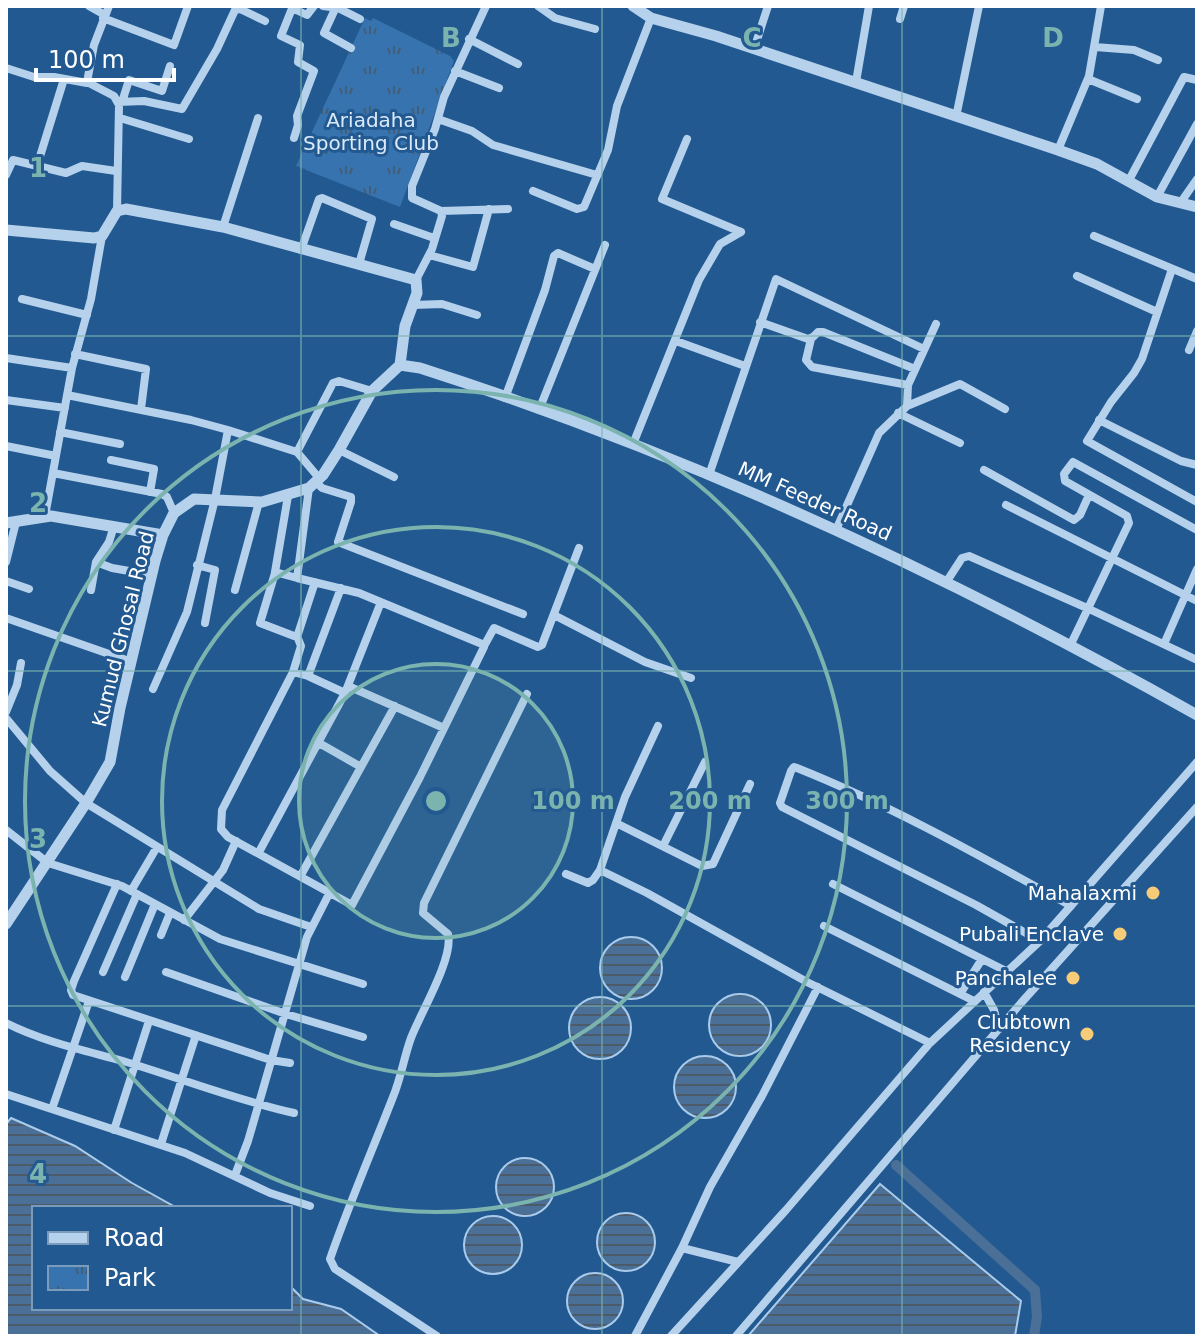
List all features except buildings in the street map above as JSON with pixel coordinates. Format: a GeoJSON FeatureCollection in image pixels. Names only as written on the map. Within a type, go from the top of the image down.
{"type":"FeatureCollection","features":[{"type":"Feature","properties":{"kind":"street"},"geometry":{"type":"LineString","coordinates":[[89,6],[174,45],[188,6]]}},
{"type":"Feature","properties":{"kind":"street"},"geometry":{"type":"LineString","coordinates":[[294,138],[297,116],[314,71],[297,60],[300,45],[281,36],[292,7],[307,15],[314,6]]}},
{"type":"Feature","properties":{"kind":"street"},"geometry":{"type":"LineString","coordinates":[[323,6],[336,7],[360,19]]}},
{"type":"Feature","properties":{"kind":"street"},"geometry":{"type":"LineString","coordinates":[[486,6],[455,71],[410,195],[441,211],[508,209]]}},
{"type":"Feature","properties":{"kind":"street"},"geometry":{"type":"LineString","coordinates":[[538,6],[555,18],[595,29]]}},
{"type":"Feature","properties":{"kind":"street"},"geometry":{"type":"LineString","coordinates":[[633,6],[651,18],[1058,150],[1097,164],[1157,197],[1197,207]]}},
{"type":"Feature","properties":{"kind":"street"},"geometry":{"type":"LineString","coordinates":[[754,49],[768,6]]}},
{"type":"Feature","properties":{"kind":"street"},"geometry":{"type":"LineString","coordinates":[[856,82],[869,6]]}},
{"type":"Feature","properties":{"kind":"street"},"geometry":{"type":"LineString","coordinates":[[900,19],[904,6]]}},
{"type":"Feature","properties":{"kind":"street"},"geometry":{"type":"LineString","coordinates":[[956,117],[979,6]]}},
{"type":"Feature","properties":{"kind":"street"},"geometry":{"type":"LineString","coordinates":[[1058,150],[1088,79],[1101,6]]}},
{"type":"Feature","properties":{"kind":"street"},"geometry":{"type":"LineString","coordinates":[[336,7],[324,33],[351,48]]}},
{"type":"Feature","properties":{"kind":"street"},"geometry":{"type":"LineString","coordinates":[[6,68],[34,77],[87,83],[108,92],[120,102],[144,101],[183,108],[235,10],[240,9],[265,21]]}},
{"type":"Feature","properties":{"kind":"street"},"geometry":{"type":"LineString","coordinates":[[87,83],[94,45],[106,13]]}},
{"type":"Feature","properties":{"kind":"street"},"geometry":{"type":"LineString","coordinates":[[533,191],[581,209],[608,150],[617,106],[651,18]]}},
{"type":"Feature","properties":{"kind":"street"},"geometry":{"type":"LineString","coordinates":[[469,39],[518,64]]}},
{"type":"Feature","properties":{"kind":"street"},"geometry":{"type":"LineString","coordinates":[[1095,47],[1134,50],[1158,60]]}},
{"type":"Feature","properties":{"kind":"street"},"geometry":{"type":"LineString","coordinates":[[45,516],[72,368],[87,315],[102,236],[117,211],[120,102],[129,80],[162,91],[170,66]]}},
{"type":"Feature","properties":{"kind":"street"},"geometry":{"type":"LineString","coordinates":[[455,71],[499,88]]}},
{"type":"Feature","properties":{"kind":"street"},"geometry":{"type":"LineString","coordinates":[[1128,182],[1184,77],[1197,80]]}},
{"type":"Feature","properties":{"kind":"street"},"geometry":{"type":"LineString","coordinates":[[37,166],[64,79]]}},
{"type":"Feature","properties":{"kind":"street"},"geometry":{"type":"LineString","coordinates":[[1088,79],[1137,99]]}},
{"type":"Feature","properties":{"kind":"street"},"geometry":{"type":"LineString","coordinates":[[120,118],[189,139]]}},
{"type":"Feature","properties":{"kind":"street"},"geometry":{"type":"LineString","coordinates":[[223,227],[258,118]]}},
{"type":"Feature","properties":{"kind":"street"},"geometry":{"type":"LineString","coordinates":[[438,119],[472,131],[493,145],[597,175]]}},
{"type":"Feature","properties":{"kind":"street"},"geometry":{"type":"LineString","coordinates":[[1157,197],[1197,124]]}},
{"type":"Feature","properties":{"kind":"street"},"geometry":{"type":"LineString","coordinates":[[633,444],[699,280],[720,244],[741,232],[662,199],[687,139]]}},
{"type":"Feature","properties":{"kind":"street"},"geometry":{"type":"LineString","coordinates":[[6,175],[13,160],[66,173],[82,166],[116,171]]}},
{"type":"Feature","properties":{"kind":"street"},"geometry":{"type":"LineString","coordinates":[[1181,202],[1197,179]]}},
{"type":"Feature","properties":{"kind":"street"},"geometry":{"type":"LineString","coordinates":[[301,250],[319,199],[322,198],[372,219],[359,264]]}},
{"type":"Feature","properties":{"kind":"street"},"geometry":{"type":"LineString","coordinates":[[117,211],[126,209],[223,227],[416,280]]}},
{"type":"Feature","properties":{"kind":"street"},"geometry":{"type":"LineString","coordinates":[[429,255],[473,267],[489,209]]}},
{"type":"Feature","properties":{"kind":"street"},"geometry":{"type":"LineString","coordinates":[[297,578],[313,485],[339,450],[372,391],[400,365],[405,326],[417,293],[416,280],[429,255],[441,211]]}},
{"type":"Feature","properties":{"kind":"street"},"geometry":{"type":"LineString","coordinates":[[394,224],[434,238]]}},
{"type":"Feature","properties":{"kind":"street"},"geometry":{"type":"LineString","coordinates":[[6,230],[83,239],[102,236]]}},
{"type":"Feature","properties":{"kind":"street"},"geometry":{"type":"LineString","coordinates":[[1094,236],[1194,277],[1197,266]]}},
{"type":"Feature","properties":{"kind":"street"},"geometry":{"type":"LineString","coordinates":[[539,410],[605,245]]}},
{"type":"Feature","properties":{"kind":"street"},"geometry":{"type":"LineString","coordinates":[[505,398],[545,290],[554,256],[558,253],[595,269]]}},
{"type":"Feature","properties":{"kind":"street"},"geometry":{"type":"LineString","coordinates":[[1172,269],[1142,359],[1087,441],[1197,502]]}},
{"type":"Feature","properties":{"kind":"street"},"geometry":{"type":"LineString","coordinates":[[1077,276],[1157,312]]}},
{"type":"Feature","properties":{"kind":"street"},"geometry":{"type":"LineString","coordinates":[[709,475],[774,281],[779,279],[924,349]]}},
{"type":"Feature","properties":{"kind":"street"},"geometry":{"type":"LineString","coordinates":[[22,299],[87,315]]}},
{"type":"Feature","properties":{"kind":"street"},"geometry":{"type":"LineString","coordinates":[[413,305],[442,304],[477,315]]}},
{"type":"Feature","properties":{"kind":"street"},"geometry":{"type":"LineString","coordinates":[[760,322],[811,339]]}},
{"type":"Feature","properties":{"kind":"street"},"geometry":{"type":"LineString","coordinates":[[907,406],[908,385],[936,324]]}},
{"type":"Feature","properties":{"kind":"street"},"geometry":{"type":"LineString","coordinates":[[1189,350],[1197,331]]}},
{"type":"Feature","properties":{"kind":"street"},"geometry":{"type":"LineString","coordinates":[[908,385],[812,367],[806,360],[811,339],[818,332],[823,332],[915,369]]}},
{"type":"Feature","properties":{"kind":"street"},"geometry":{"type":"LineString","coordinates":[[676,341],[745,366]]}},
{"type":"Feature","properties":{"kind":"street"},"geometry":{"type":"LineString","coordinates":[[75,354],[147,370],[141,409]]}},
{"type":"Feature","properties":{"kind":"street"},"geometry":{"type":"LineString","coordinates":[[6,358],[72,368]]}},
{"type":"Feature","properties":{"kind":"street","name":"MM Feeder Road"},"geometry":{"type":"LineString","coordinates":[[400,365],[420,368],[633,444],[836,530],[947,581],[1197,715]]}},
{"type":"Feature","properties":{"kind":"street"},"geometry":{"type":"LineString","coordinates":[[297,452],[333,383],[339,381],[372,391]]}},
{"type":"Feature","properties":{"kind":"street"},"geometry":{"type":"LineString","coordinates":[[836,530],[879,433],[907,406],[960,384],[1005,409]]}},
{"type":"Feature","properties":{"kind":"street"},"geometry":{"type":"LineString","coordinates":[[67,395],[228,430],[297,452],[319,478],[313,485]]}},
{"type":"Feature","properties":{"kind":"street"},"geometry":{"type":"LineString","coordinates":[[6,400],[65,408]]}},
{"type":"Feature","properties":{"kind":"street"},"geometry":{"type":"LineString","coordinates":[[898,413],[960,443]]}},
{"type":"Feature","properties":{"kind":"street"},"geometry":{"type":"LineString","coordinates":[[1099,420],[1181,461],[1197,465]]}},
{"type":"Feature","properties":{"kind":"street"},"geometry":{"type":"LineString","coordinates":[[153,689],[187,612],[215,499],[228,430]]}},
{"type":"Feature","properties":{"kind":"street"},"geometry":{"type":"LineString","coordinates":[[60,432],[120,444]]}},
{"type":"Feature","properties":{"kind":"street"},"geometry":{"type":"LineString","coordinates":[[6,446],[56,456]]}},
{"type":"Feature","properties":{"kind":"street"},"geometry":{"type":"LineString","coordinates":[[339,450],[394,477]]}},
{"type":"Feature","properties":{"kind":"street"},"geometry":{"type":"LineString","coordinates":[[111,460],[154,469],[150,492]]}},
{"type":"Feature","properties":{"kind":"street"},"geometry":{"type":"LineString","coordinates":[[1070,646],[1129,520],[1063,478],[1073,462],[1197,530]]}},
{"type":"Feature","properties":{"kind":"street"},"geometry":{"type":"LineString","coordinates":[[984,470],[1074,520],[1080,515],[1089,495]]}},
{"type":"Feature","properties":{"kind":"street"},"geometry":{"type":"LineString","coordinates":[[53,473],[165,495],[174,513]]}},
{"type":"Feature","properties":{"kind":"street"},"geometry":{"type":"LineString","coordinates":[[313,485],[351,499],[338,542],[523,614]]}},
{"type":"Feature","properties":{"kind":"street","name":"Kumud Ghosal Road"},"geometry":{"type":"LineString","coordinates":[[6,924],[110,762],[152,575],[163,535],[174,513],[194,499],[259,502],[288,496],[313,485]]}},
{"type":"Feature","properties":{"kind":"street"},"geometry":{"type":"LineString","coordinates":[[288,496],[275,573],[260,623],[297,636]]}},
{"type":"Feature","properties":{"kind":"street"},"geometry":{"type":"LineString","coordinates":[[235,590],[259,502]]}},
{"type":"Feature","properties":{"kind":"street"},"geometry":{"type":"LineString","coordinates":[[1006,505],[1197,601]]}},
{"type":"Feature","properties":{"kind":"street"},"geometry":{"type":"LineString","coordinates":[[6,562],[11,522],[45,516],[163,535]]}},
{"type":"Feature","properties":{"kind":"street"},"geometry":{"type":"LineString","coordinates":[[91,590],[96,562],[109,542],[114,526]]}},
{"type":"Feature","properties":{"kind":"street"},"geometry":{"type":"LineString","coordinates":[[315,582],[297,636],[301,646],[293,672],[222,810],[221,829],[236,841],[347,903],[354,903],[495,628],[541,646],[579,548]]}},
{"type":"Feature","properties":{"kind":"street"},"geometry":{"type":"LineString","coordinates":[[947,581],[962,558],[969,556],[1197,660]]}},
{"type":"Feature","properties":{"kind":"street"},"geometry":{"type":"LineString","coordinates":[[96,562],[152,575]]}},
{"type":"Feature","properties":{"kind":"street"},"geometry":{"type":"LineString","coordinates":[[197,565],[215,570],[205,623]]}},
{"type":"Feature","properties":{"kind":"street"},"geometry":{"type":"LineString","coordinates":[[1164,644],[1197,569]]}},
{"type":"Feature","properties":{"kind":"street"},"geometry":{"type":"LineString","coordinates":[[275,573],[341,588],[484,646]]}},
{"type":"Feature","properties":{"kind":"street"},"geometry":{"type":"LineString","coordinates":[[6,581],[29,589]]}},
{"type":"Feature","properties":{"kind":"street"},"geometry":{"type":"LineString","coordinates":[[308,676],[341,588]]}},
{"type":"Feature","properties":{"kind":"street"},"geometry":{"type":"LineString","coordinates":[[259,852],[346,689],[381,602]]}},
{"type":"Feature","properties":{"kind":"street"},"geometry":{"type":"LineString","coordinates":[[554,615],[645,662],[691,678]]}},
{"type":"Feature","properties":{"kind":"street"},"geometry":{"type":"LineString","coordinates":[[6,618],[132,662]]}},
{"type":"Feature","properties":{"kind":"street"},"geometry":{"type":"LineString","coordinates":[[6,712],[17,685],[21,663]]}},
{"type":"Feature","properties":{"kind":"street"},"geometry":{"type":"LineString","coordinates":[[293,672],[395,706],[444,728]]}},
{"type":"Feature","properties":{"kind":"street"},"geometry":{"type":"LineString","coordinates":[[437,1336],[335,1269],[330,1259],[394,1094],[413,1032],[435,987],[448,946],[448,934],[423,913],[424,903],[527,694]]}},
{"type":"Feature","properties":{"kind":"street"},"geometry":{"type":"LineString","coordinates":[[301,875],[395,706]]}},
{"type":"Feature","properties":{"kind":"street"},"geometry":{"type":"LineString","coordinates":[[6,718],[50,771],[86,803],[259,909],[311,927]]}},
{"type":"Feature","properties":{"kind":"street"},"geometry":{"type":"LineString","coordinates":[[566,874],[588,883],[600,870],[625,797],[658,726]]}},
{"type":"Feature","properties":{"kind":"street"},"geometry":{"type":"LineString","coordinates":[[319,743],[361,767]]}},
{"type":"Feature","properties":{"kind":"street"},"geometry":{"type":"LineString","coordinates":[[663,846],[705,762]]}},
{"type":"Feature","properties":{"kind":"street"},"geometry":{"type":"LineString","coordinates":[[671,1336],[930,1043],[1040,941],[1197,762]]}},
{"type":"Feature","properties":{"kind":"street"},"geometry":{"type":"LineString","coordinates":[[1040,941],[976,905],[782,807],[780,803],[791,771],[797,768],[861,796],[965,847],[1071,906]]}},
{"type":"Feature","properties":{"kind":"street"},"geometry":{"type":"LineString","coordinates":[[616,823],[702,866],[713,864],[750,784]]}},
{"type":"Feature","properties":{"kind":"street"},"geometry":{"type":"LineString","coordinates":[[736,1336],[999,1029],[1197,807]]}},
{"type":"Feature","properties":{"kind":"street"},"geometry":{"type":"LineString","coordinates":[[6,830],[48,863],[117,884],[220,939],[363,984]]}},
{"type":"Feature","properties":{"kind":"street"},"geometry":{"type":"LineString","coordinates":[[184,920],[215,880],[236,841]]}},
{"type":"Feature","properties":{"kind":"street"},"geometry":{"type":"LineString","coordinates":[[103,972],[134,892],[157,847]]}},
{"type":"Feature","properties":{"kind":"street"},"geometry":{"type":"LineString","coordinates":[[600,870],[818,987],[930,1043]]}},
{"type":"Feature","properties":{"kind":"street"},"geometry":{"type":"LineString","coordinates":[[117,884],[71,990],[73,995],[271,1060],[290,1063]]}},
{"type":"Feature","properties":{"kind":"street"},"geometry":{"type":"LineString","coordinates":[[833,884],[1006,971]]}},
{"type":"Feature","properties":{"kind":"street"},"geometry":{"type":"LineString","coordinates":[[235,1175],[259,1105],[298,965],[311,927],[330,892]]}},
{"type":"Feature","properties":{"kind":"street"},"geometry":{"type":"LineString","coordinates":[[125,977],[155,904]]}},
{"type":"Feature","properties":{"kind":"street"},"geometry":{"type":"LineString","coordinates":[[161,935],[170,913]]}},
{"type":"Feature","properties":{"kind":"street"},"geometry":{"type":"LineString","coordinates":[[824,926],[974,1001]]}},
{"type":"Feature","properties":{"kind":"street"},"geometry":{"type":"LineString","coordinates":[[960,994],[982,959]]}},
{"type":"Feature","properties":{"kind":"street"},"geometry":{"type":"LineString","coordinates":[[166,972],[363,1037]]}},
{"type":"Feature","properties":{"kind":"street"},"geometry":{"type":"LineString","coordinates":[[635,1336],[682,1248],[710,1187],[762,1096],[818,987]]}},
{"type":"Feature","properties":{"kind":"street"},"geometry":{"type":"LineString","coordinates":[[984,992],[994,1010],[999,1029]]}},
{"type":"Feature","properties":{"kind":"street"},"geometry":{"type":"LineString","coordinates":[[52,1109],[89,1001]]}},
{"type":"Feature","properties":{"kind":"street"},"geometry":{"type":"LineString","coordinates":[[114,1130],[149,1021]]}},
{"type":"Feature","properties":{"kind":"street"},"geometry":{"type":"LineString","coordinates":[[6,1023],[71,1048],[294,1113]]}},
{"type":"Feature","properties":{"kind":"street"},"geometry":{"type":"LineString","coordinates":[[161,1144],[196,1035]]}},
{"type":"Feature","properties":{"kind":"street"},"geometry":{"type":"LineString","coordinates":[[6,1094],[161,1144],[270,1193],[310,1206]]}},
{"type":"Feature","properties":{"kind":"street"},"geometry":{"type":"LineString","coordinates":[[682,1248],[738,1262]]}},
{"type":"Feature","properties":{"kind":"green space","name":"Ariadaha Sporting Club"},"geometry":{"type":"Polygon","coordinates":[[[365,18],[371,21],[373,18],[450,56],[454,61],[400,207],[296,166],[365,18]]]}},
{"type":"Feature","properties":{"kind":"shaded area"},"geometry":{"type":"Polygon","coordinates":[[[631,937],[653,946],[662,968],[653,990],[631,999],[609,990],[600,968],[609,946],[631,937]]]}},
{"type":"Feature","properties":{"kind":"shaded area"},"geometry":{"type":"Polygon","coordinates":[[[734,994],[746,994],[762,1003],[769,1013],[769,1037],[762,1047],[746,1056],[734,1056],[714,1042],[709,1031],[709,1019],[723,999],[734,994]]]}},
{"type":"Feature","properties":{"kind":"shaded area"},"geometry":{"type":"Polygon","coordinates":[[[600,997],[612,999],[622,1006],[629,1016],[629,1040],[622,1050],[612,1057],[600,1059],[588,1057],[578,1050],[571,1040],[569,1028],[571,1016],[578,1006],[588,999],[600,997]]]}},
{"type":"Feature","properties":{"kind":"shaded area"},"geometry":{"type":"Polygon","coordinates":[[[705,1056],[717,1058],[727,1065],[734,1075],[734,1099],[727,1109],[717,1116],[705,1118],[693,1116],[683,1109],[676,1099],[674,1087],[676,1075],[683,1065],[693,1058],[705,1056]]]}},
{"type":"Feature","properties":{"kind":"shaded area"},"geometry":{"type":"Polygon","coordinates":[[[11,1118],[75,1146],[173,1206],[32,1206],[32,1310],[292,1310],[292,1288],[303,1299],[341,1309],[380,1336],[6,1336],[6,1124],[11,1118]]]}},
{"type":"Feature","properties":{"kind":"shaded area"},"geometry":{"type":"Polygon","coordinates":[[[525,1158],[536,1160],[545,1167],[552,1176],[552,1198],[545,1207],[536,1214],[525,1216],[514,1214],[505,1207],[498,1198],[496,1187],[498,1176],[505,1167],[514,1160],[525,1158]]]}},
{"type":"Feature","properties":{"kind":"shaded area"},"geometry":{"type":"Polygon","coordinates":[[[880,1184],[1021,1301],[1015,1336],[748,1336],[880,1184]]]}},
{"type":"Feature","properties":{"kind":"shaded area"},"geometry":{"type":"Polygon","coordinates":[[[626,1213],[637,1215],[646,1222],[653,1231],[653,1253],[646,1262],[637,1269],[626,1271],[615,1269],[606,1262],[599,1253],[597,1242],[599,1231],[606,1222],[615,1215],[626,1213]]]}},
{"type":"Feature","properties":{"kind":"shaded area"},"geometry":{"type":"Polygon","coordinates":[[[493,1216],[504,1218],[513,1225],[520,1234],[520,1256],[513,1265],[504,1272],[493,1274],[482,1272],[473,1265],[466,1256],[464,1245],[466,1234],[473,1225],[482,1218],[493,1216]]]}},
{"type":"Feature","properties":{"kind":"shaded area"},"geometry":{"type":"Polygon","coordinates":[[[595,1273],[615,1281],[623,1301],[615,1321],[595,1329],[575,1321],[567,1301],[575,1281],[595,1273]]]}},
{"type":"Feature","properties":{"kind":"waterway"},"geometry":{"type":"LineString","coordinates":[[896,1165],[1035,1290],[1037,1317],[1034,1336]]}},
{"type":"Feature","properties":{"kind":"place","name":"Mahalaxmi"},"geometry":{"type":"Point","coordinates":[1153,893]}},
{"type":"Feature","properties":{"kind":"place","name":"Pubali Enclave"},"geometry":{"type":"Point","coordinates":[1120,934]}},
{"type":"Feature","properties":{"kind":"place","name":"Panchalee"},"geometry":{"type":"Point","coordinates":[1073,978]}},
{"type":"Feature","properties":{"kind":"place","name":"Clubtown Residency"},"geometry":{"type":"Point","coordinates":[1087,1034]}}]}
